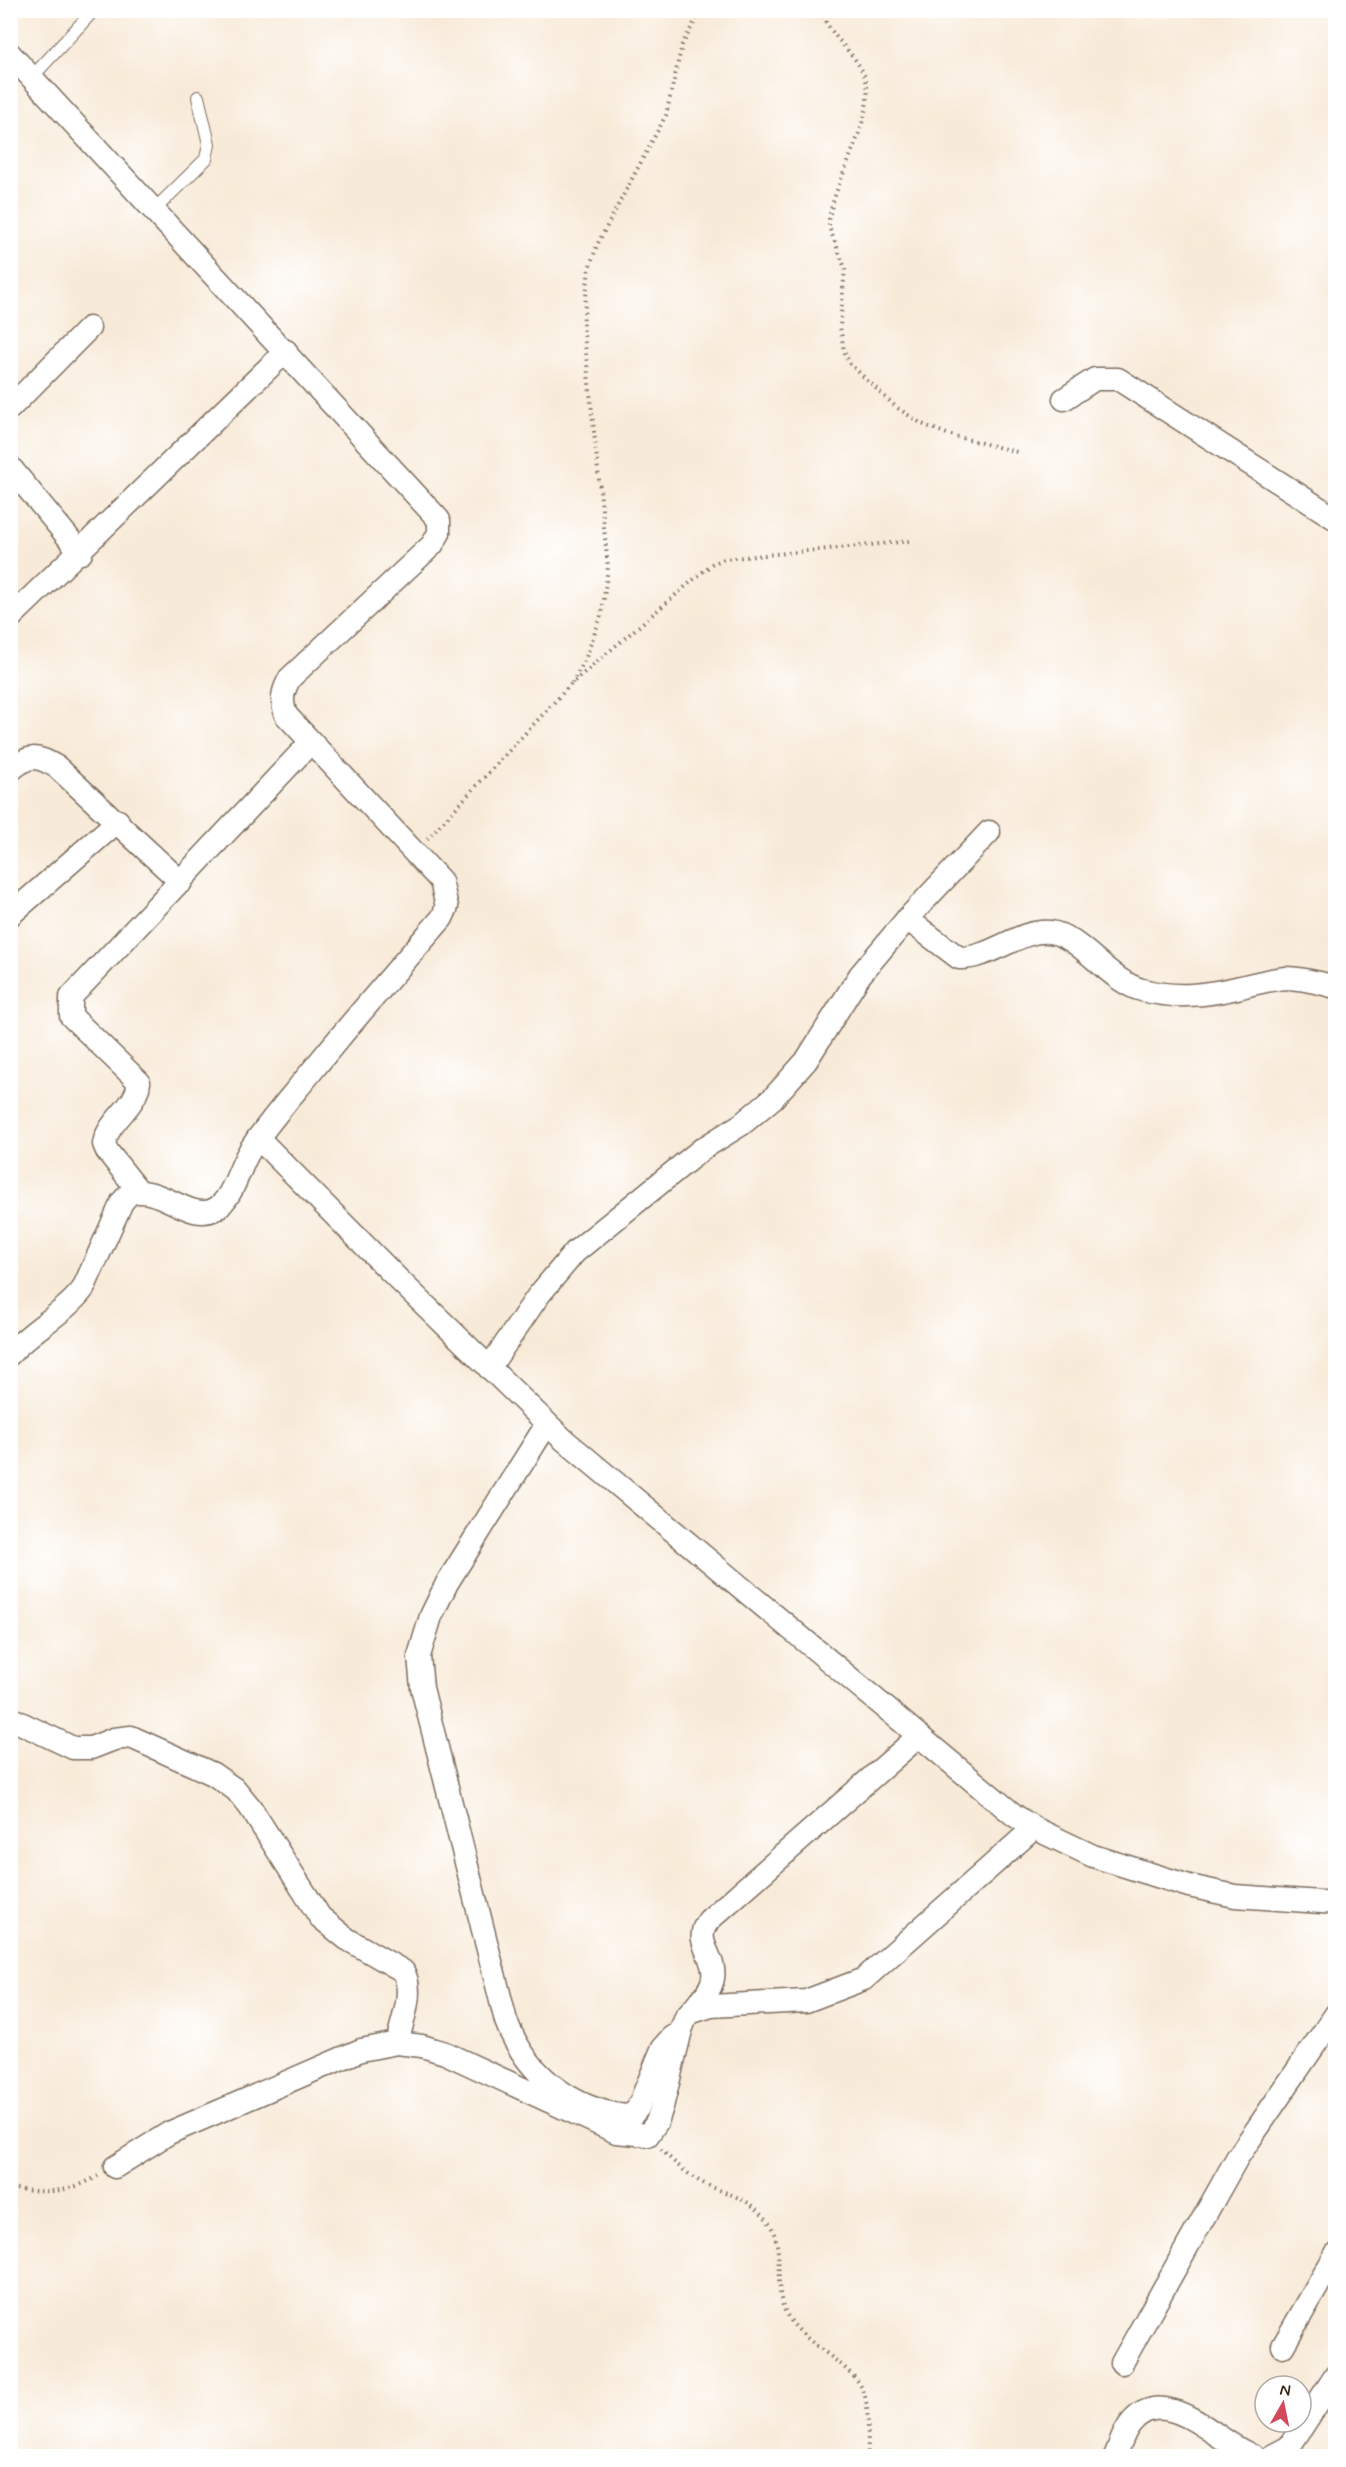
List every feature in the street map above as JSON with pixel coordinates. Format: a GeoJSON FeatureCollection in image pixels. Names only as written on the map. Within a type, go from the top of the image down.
{"type":"FeatureCollection","features":[{"type":"Feature","properties":{"kind":"street"},"geometry":{"type":"LineString","coordinates":[[10,54],[33,76],[439,520],[439,533],[432,545],[290,678],[283,690],[286,715],[441,881],[447,907],[442,918],[258,1138],[224,1200],[217,1208],[206,1212],[194,1210],[148,1191],[138,1190],[129,1194],[122,1202],[83,1289],[75,1299],[26,1337],[10,1354]]}},
{"type":"Feature","properties":{"kind":"street"},"geometry":{"type":"LineString","coordinates":[[10,408],[89,328]]}},
{"type":"Feature","properties":{"kind":"street"},"geometry":{"type":"LineString","coordinates":[[10,618],[81,553],[286,351]]}},
{"type":"Feature","properties":{"kind":"street"},"geometry":{"type":"LineString","coordinates":[[1064,399],[1095,379],[1118,379],[1335,519]]}},
{"type":"Feature","properties":{"kind":"street"},"geometry":{"type":"LineString","coordinates":[[10,467],[81,553]]}},
{"type":"Feature","properties":{"kind":"street"},"geometry":{"type":"LineString","coordinates":[[138,1190],[104,1144],[110,1129],[139,1091],[140,1082],[71,1016],[69,1006],[71,997],[311,742]]}},
{"type":"Feature","properties":{"kind":"street"},"geometry":{"type":"LineString","coordinates":[[10,771],[23,759],[34,758],[45,760],[57,767],[118,821],[181,882]]}},
{"type":"Feature","properties":{"kind":"street"},"geometry":{"type":"LineString","coordinates":[[10,915],[118,821]]}},
{"type":"Feature","properties":{"kind":"street"},"geometry":{"type":"LineString","coordinates":[[489,1368],[538,1296],[575,1252],[702,1149],[742,1124],[773,1098],[806,1061],[860,975],[907,919],[989,832]]}},
{"type":"Feature","properties":{"kind":"street"},"geometry":{"type":"LineString","coordinates":[[907,919],[959,958],[980,956],[1029,935],[1050,932],[1071,942],[1117,978],[1142,990],[1198,996],[1288,978],[1305,979],[1335,987]]}},
{"type":"Feature","properties":{"kind":"street"},"geometry":{"type":"LineString","coordinates":[[258,1138],[548,1424],[919,1736],[1034,1828],[1093,1856],[1212,1892],[1235,1896],[1335,1903]]}},
{"type":"Feature","properties":{"kind":"street"},"geometry":{"type":"LineString","coordinates":[[548,1424],[447,1583],[435,1608],[419,1656],[422,1688],[506,2021],[526,2059],[546,2082],[568,2097],[626,2116],[633,2114],[638,2108],[663,2047],[699,2009],[711,2006],[806,2001],[864,1979],[1034,1828]]}},
{"type":"Feature","properties":{"kind":"street"},"geometry":{"type":"LineString","coordinates":[[10,1718],[73,1748],[91,1748],[114,1739],[131,1737],[201,1767],[231,1786],[250,1807],[320,1917],[347,1939],[403,1971],[409,1980],[409,1991],[397,2043]]}},
{"type":"Feature","properties":{"kind":"street"},"geometry":{"type":"LineString","coordinates":[[115,2167],[169,2133],[287,2081],[361,2050],[397,2043],[422,2046],[446,2054],[616,2132],[648,2135],[657,2122],[662,2107],[684,2024],[708,1990],[713,1978],[712,1966],[702,1939],[702,1932],[709,1920],[919,1736]]}},
{"type":"Feature","properties":{"kind":"street"},"geometry":{"type":"LineString","coordinates":[[1122,2362],[1237,2158],[1335,2014]]}},
{"type":"Feature","properties":{"kind":"street"},"geometry":{"type":"LineString","coordinates":[[1283,2346],[1335,2254]]}},
{"type":"Feature","properties":{"kind":"street"},"geometry":{"type":"LineString","coordinates":[[1272,2457],[1289,2447],[1335,2375]]}},
{"type":"Feature","properties":{"kind":"street"},"geometry":{"type":"LineString","coordinates":[[1115,2457],[1130,2424],[1149,2410],[1163,2410],[1191,2418],[1242,2453],[1254,2457]]}},
{"type":"Feature","properties":{"kind":"lane"},"geometry":{"type":"LineString","coordinates":[[33,76],[94,10]]}},
{"type":"Feature","properties":{"kind":"lane"},"geometry":{"type":"LineString","coordinates":[[155,209],[206,159],[209,144],[198,97]]}},
{"type":"Feature","properties":{"kind":"path"},"geometry":{"type":"LineString","coordinates":[[572,683],[585,660],[602,613],[608,567],[583,325],[584,294],[598,243],[666,115],[682,45],[701,10]]}},
{"type":"Feature","properties":{"kind":"path"},"geometry":{"type":"LineString","coordinates":[[821,10],[828,27],[862,72],[866,82],[865,113],[829,219],[829,227],[846,276],[840,326],[844,351],[850,364],[860,375],[907,416],[947,434],[1017,452]]}},
{"type":"Feature","properties":{"kind":"path"},"geometry":{"type":"LineString","coordinates":[[414,853],[572,683],[700,572],[718,561],[911,541]]}},
{"type":"Feature","properties":{"kind":"path"},"geometry":{"type":"LineString","coordinates":[[648,2135],[676,2165],[699,2180],[754,2207],[772,2227],[779,2246],[779,2292],[789,2317],[803,2335],[851,2375],[864,2391],[868,2457]]}},
{"type":"Feature","properties":{"kind":"path"},"geometry":{"type":"LineString","coordinates":[[10,2188],[35,2192],[62,2192],[79,2187],[115,2167]]}},
{"type":"Feature","properties":{"kind":"path"},"geometry":{"type":"LineString","coordinates":[[496,2454],[518,2457]]}}]}
